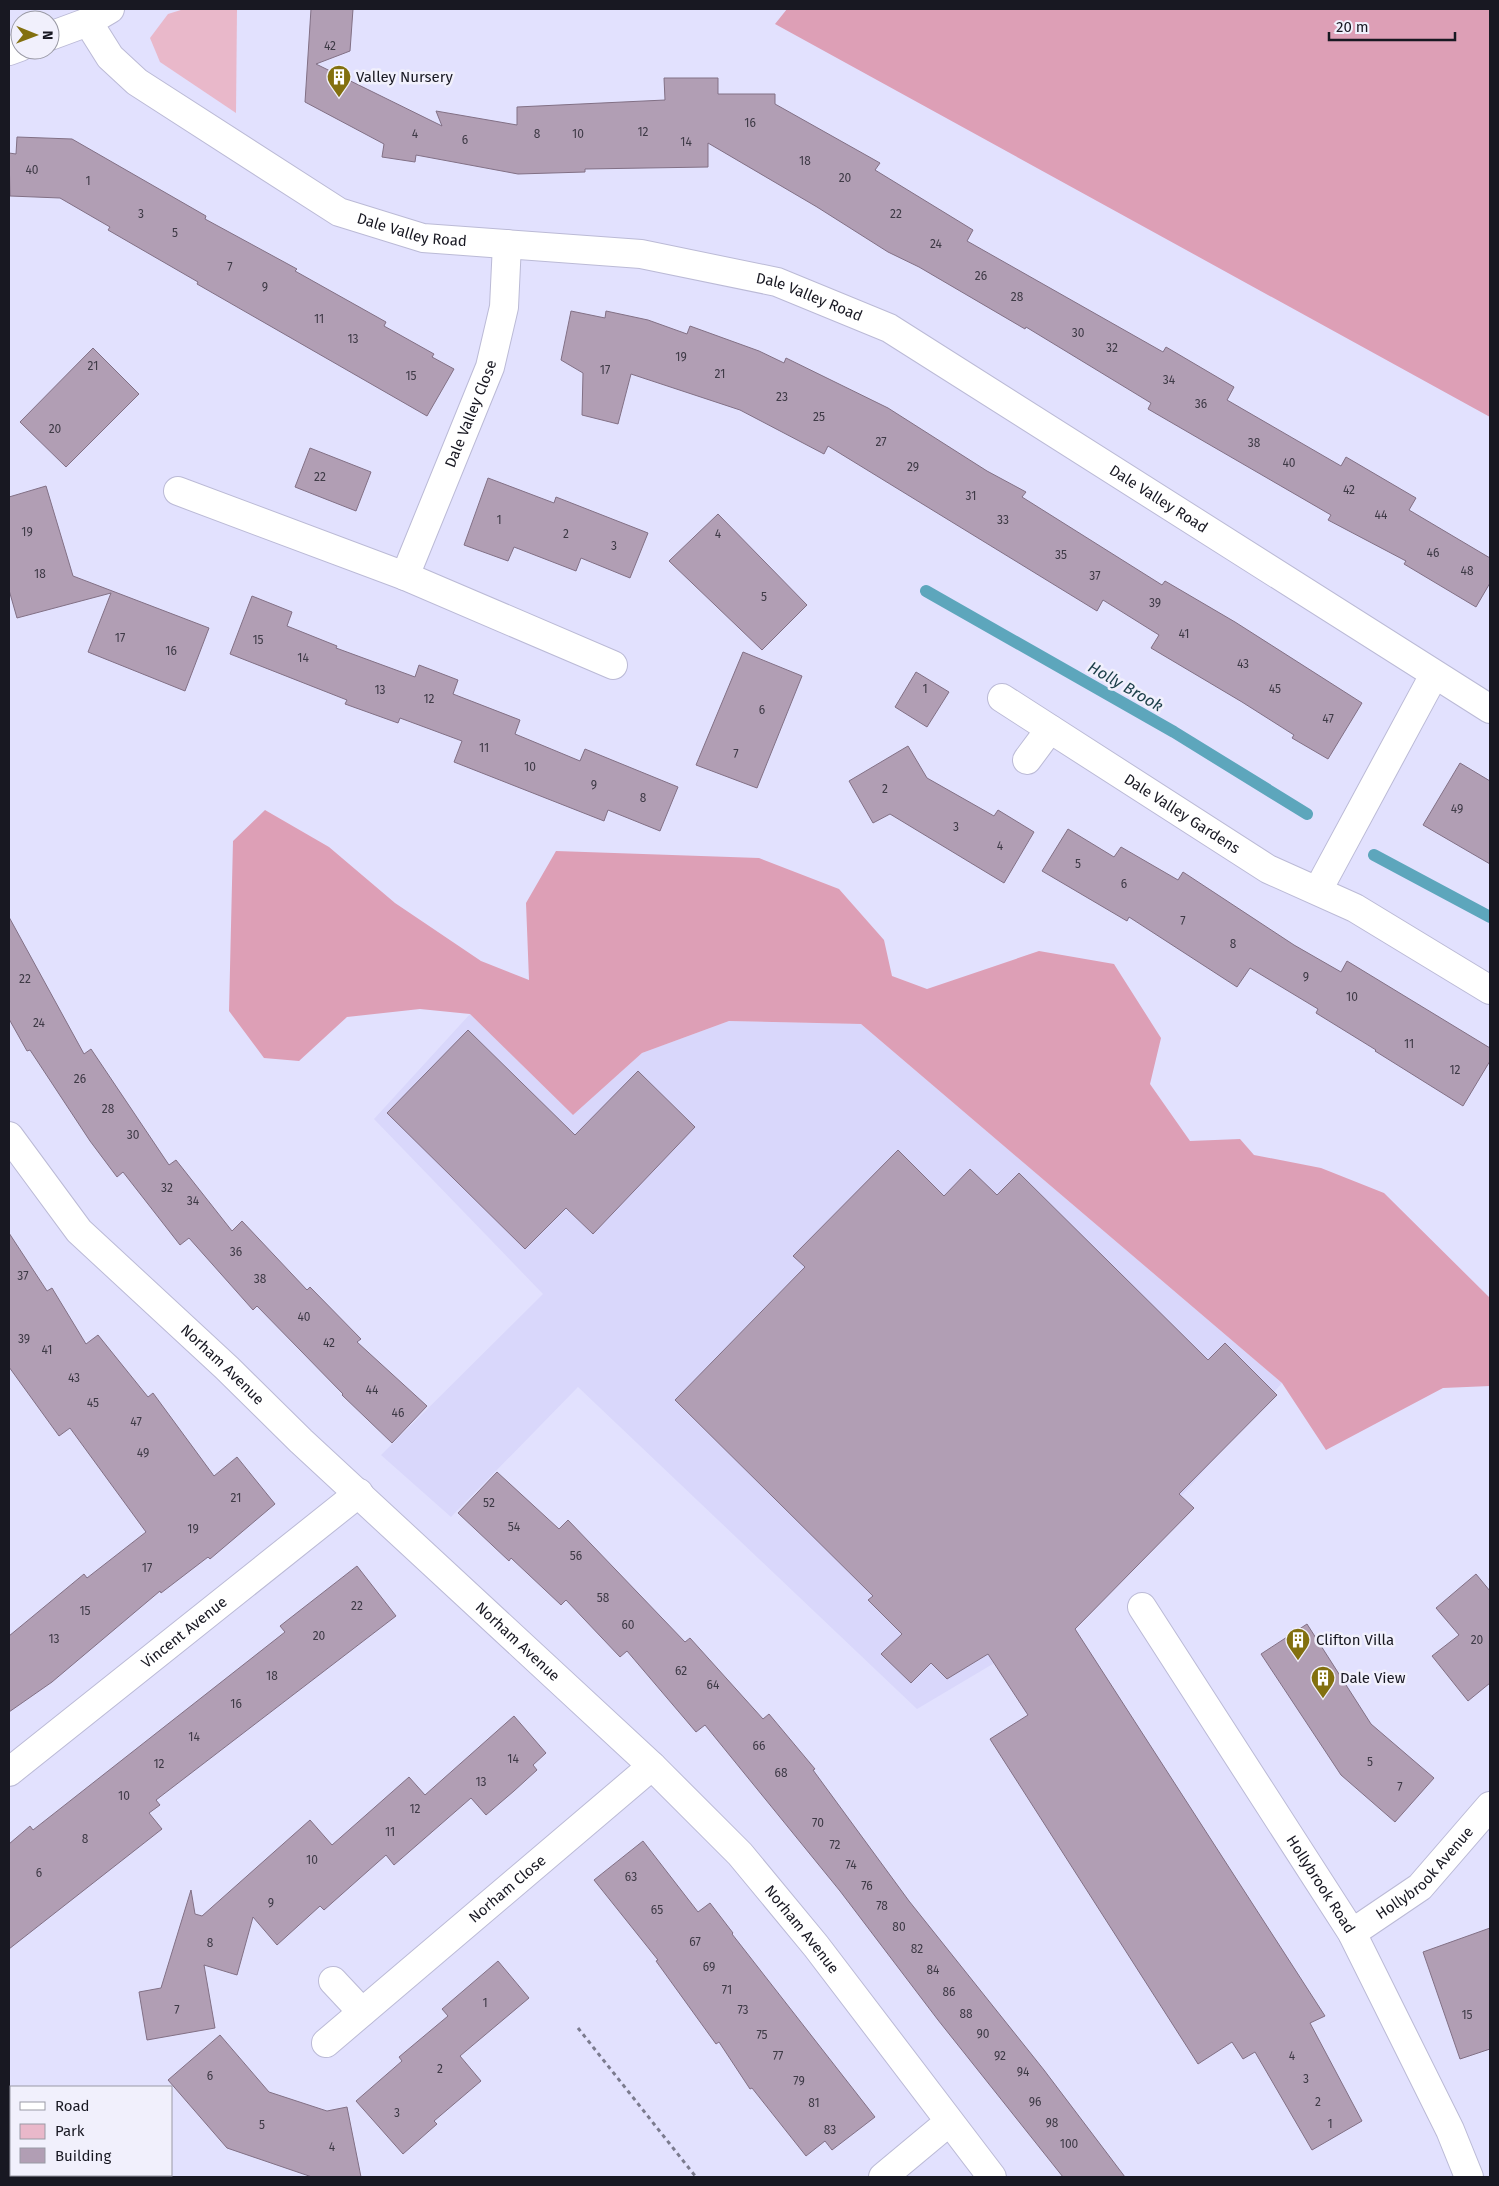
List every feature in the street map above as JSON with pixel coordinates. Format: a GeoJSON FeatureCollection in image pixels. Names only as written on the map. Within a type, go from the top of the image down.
{"type":"FeatureCollection","features":[{"type":"Feature","properties":{"kind":"street"},"geometry":{"type":"LineString","coordinates":[[60,32],[99,15]]}},
{"type":"Feature","properties":{"kind":"street","name":"Dale Valley Road"},"geometry":{"type":"LineString","coordinates":[[99,15],[110,57],[137,82],[339,212],[423,238],[641,254],[777,282],[889,328],[1490,709]]}},
{"type":"Feature","properties":{"kind":"street","name":"Dale Valley Close"},"geometry":{"type":"LineString","coordinates":[[405,576],[490,367],[504,307],[507,244]]}},
{"type":"Feature","properties":{"kind":"street"},"geometry":{"type":"LineString","coordinates":[[178,491],[405,576],[613,665]]}},
{"type":"Feature","properties":{"kind":"street"},"geometry":{"type":"LineString","coordinates":[[1318,890],[1434,675]]}},
{"type":"Feature","properties":{"kind":"street","name":"Dale Valley Gardens"},"geometry":{"type":"LineString","coordinates":[[1002,698],[1268,869],[1355,908],[1490,990]]}},
{"type":"Feature","properties":{"kind":"street"},"geometry":{"type":"LineString","coordinates":[[1027,760],[1050,729]]}},
{"type":"Feature","properties":{"kind":"street","name":"Norham Avenue"},"geometry":{"type":"LineString","coordinates":[[9,1136],[79,1231],[652,1766],[746,1862],[816,1946],[992,2177]]}},
{"type":"Feature","properties":{"kind":"street","name":"Vincent Avenue"},"geometry":{"type":"LineString","coordinates":[[9,1772],[359,1493]]}},
{"type":"Feature","properties":{"kind":"street","name":"Hollybrook Road"},"geometry":{"type":"LineString","coordinates":[[1142,1607],[1352,1933],[1450,2130],[1469,2177]]}},
{"type":"Feature","properties":{"kind":"street","name":"Norham Close"},"geometry":{"type":"LineString","coordinates":[[326,2043],[652,1766]]}},
{"type":"Feature","properties":{"kind":"street","name":"Hollybrook Avenue"},"geometry":{"type":"LineString","coordinates":[[1352,1933],[1420,1887],[1490,1806]]}},
{"type":"Feature","properties":{"kind":"street"},"geometry":{"type":"LineString","coordinates":[[334,1982],[362,2012]]}},
{"type":"Feature","properties":{"kind":"street"},"geometry":{"type":"LineString","coordinates":[[883,2177],[949,2122]]}},
{"type":"Feature","properties":{"kind":"path"},"geometry":{"type":"LineString","coordinates":[[578,2028],[696,2177]]}},
{"type":"Feature","properties":{"kind":"shaded area"},"geometry":{"type":"Polygon","coordinates":[[[787,9],[1490,9],[1490,417],[775,24],[787,9]]]}},
{"type":"Feature","properties":{"kind":"shaded area"},"geometry":{"type":"Polygon","coordinates":[[[265,810],[329,847],[395,903],[481,961],[529,980],[526,903],[556,851],[759,858],[839,889],[884,940],[892,976],[927,989],[1039,951],[1114,964],[1161,1038],[1150,1084],[1190,1141],[1240,1139],[1254,1155],[1321,1168],[1384,1193],[1490,1298],[1490,1386],[1443,1388],[1326,1450],[1282,1383],[861,1024],[729,1021],[642,1053],[573,1115],[470,1014],[420,1009],[347,1017],[299,1061],[264,1058],[229,1011],[233,841],[265,810]]]}},
{"type":"Feature","properties":{"kind":"shaded area"},"geometry":{"type":"Polygon","coordinates":[[[470,1014],[573,1115],[642,1053],[729,1021],[861,1024],[1282,1383],[1075,1615],[917,1709],[578,1387],[451,1517],[381,1455],[543,1294],[374,1119],[470,1014]]]}},
{"type":"Feature","properties":{"kind":"green space"},"geometry":{"type":"Polygon","coordinates":[[[184,9],[237,9],[236,113],[160,62],[150,38],[168,14],[184,9]]]}},
{"type":"Feature","properties":{"kind":"building"},"geometry":{"type":"Polygon","coordinates":[[[311,9],[353,9],[350,51],[316,64],[442,126],[436,111],[517,125],[517,107],[665,100],[664,78],[718,78],[718,94],[775,94],[775,104],[880,163],[875,170],[973,230],[967,241],[1163,352],[1166,347],[1234,387],[1227,400],[1341,466],[1346,457],[1416,498],[1409,510],[1490,558],[1490,583],[1476,607],[1404,564],[1406,561],[1328,520],[1331,515],[1148,409],[1151,403],[1026,327],[1025,329],[919,267],[888,252],[817,207],[708,143],[708,167],[585,169],[585,172],[518,174],[416,155],[415,162],[382,157],[384,144],[305,102],[311,9]]]}},
{"type":"Feature","properties":{"kind":"building"},"geometry":{"type":"Polygon","coordinates":[[[17,137],[72,139],[206,216],[205,219],[297,269],[295,271],[386,322],[384,326],[434,354],[432,357],[454,369],[427,416],[197,284],[198,282],[108,230],[110,227],[60,198],[10,196],[9,153],[16,154],[17,137]]]}},
{"type":"Feature","properties":{"kind":"building"},"geometry":{"type":"Polygon","coordinates":[[[571,311],[605,318],[606,311],[648,320],[687,334],[690,326],[759,351],[784,363],[786,358],[888,408],[987,471],[1026,492],[1022,497],[1162,585],[1165,581],[1235,622],[1362,703],[1328,759],[1292,738],[1294,735],[1242,702],[1151,648],[1159,635],[1103,600],[1097,611],[828,446],[824,454],[740,410],[631,374],[618,424],[582,415],[583,373],[561,360],[571,311]]]}},
{"type":"Feature","properties":{"kind":"building"},"geometry":{"type":"Polygon","coordinates":[[[93,348],[139,394],[66,467],[20,422],[93,348]]]}},
{"type":"Feature","properties":{"kind":"building"},"geometry":{"type":"Polygon","coordinates":[[[310,448],[371,472],[356,511],[295,487],[310,448]]]}},
{"type":"Feature","properties":{"kind":"building"},"geometry":{"type":"Polygon","coordinates":[[[488,478],[554,503],[556,497],[648,533],[630,578],[581,558],[576,571],[514,547],[508,561],[464,545],[488,478]]]}},
{"type":"Feature","properties":{"kind":"building"},"geometry":{"type":"Polygon","coordinates":[[[46,486],[73,576],[209,628],[185,691],[88,652],[111,593],[17,618],[9,590],[9,497],[46,486]]]}},
{"type":"Feature","properties":{"kind":"building"},"geometry":{"type":"Polygon","coordinates":[[[718,514],[807,605],[762,650],[669,561],[718,514]]]}},
{"type":"Feature","properties":{"kind":"building"},"geometry":{"type":"Polygon","coordinates":[[[252,596],[292,612],[287,626],[337,646],[336,648],[415,677],[419,665],[458,680],[453,694],[520,720],[515,734],[580,761],[585,749],[678,787],[660,831],[608,810],[604,821],[454,762],[462,741],[400,718],[398,723],[345,704],[347,700],[230,654],[252,596]]]}},
{"type":"Feature","properties":{"kind":"building"},"geometry":{"type":"Polygon","coordinates":[[[743,652],[802,676],[757,788],[696,765],[743,652]]]}},
{"type":"Feature","properties":{"kind":"building"},"geometry":{"type":"Polygon","coordinates":[[[916,672],[949,692],[927,727],[895,707],[916,672]]]}},
{"type":"Feature","properties":{"kind":"building"},"geometry":{"type":"Polygon","coordinates":[[[908,746],[927,778],[994,816],[998,810],[1034,832],[1004,883],[890,814],[873,823],[849,781],[908,746]]]}},
{"type":"Feature","properties":{"kind":"building"},"geometry":{"type":"Polygon","coordinates":[[[1460,763],[1490,781],[1490,864],[1423,825],[1460,763]]]}},
{"type":"Feature","properties":{"kind":"building"},"geometry":{"type":"Polygon","coordinates":[[[1068,829],[1114,857],[1121,847],[1178,880],[1183,872],[1294,945],[1341,972],[1347,961],[1490,1048],[1490,1061],[1463,1106],[1316,1013],[1318,1009],[1250,968],[1237,987],[1129,917],[1127,921],[1042,871],[1068,829]]]}},
{"type":"Feature","properties":{"kind":"building"},"geometry":{"type":"Polygon","coordinates":[[[9,917],[84,1054],[91,1049],[169,1165],[176,1160],[232,1231],[242,1221],[307,1290],[310,1287],[361,1339],[357,1342],[427,1406],[392,1443],[342,1395],[257,1306],[253,1310],[189,1238],[180,1245],[123,1172],[117,1177],[90,1141],[30,1050],[27,1051],[9,1019],[9,917]]]}},
{"type":"Feature","properties":{"kind":"building"},"geometry":{"type":"Polygon","coordinates":[[[468,1030],[575,1135],[638,1071],[695,1127],[593,1234],[566,1208],[525,1249],[387,1113],[468,1030]]]}},
{"type":"Feature","properties":{"kind":"building"},"geometry":{"type":"Polygon","coordinates":[[[898,1150],[944,1196],[970,1169],[997,1195],[1019,1173],[1208,1360],[1225,1343],[1277,1395],[1179,1494],[1194,1508],[1075,1629],[1325,2016],[1310,2023],[1362,2121],[1312,2150],[1255,2052],[1243,2059],[1232,2042],[1198,2064],[990,1739],[1028,1715],[988,1654],[947,1679],[931,1663],[911,1683],[881,1654],[902,1634],[868,1600],[873,1596],[675,1400],[805,1267],[793,1256],[898,1150]]]}},
{"type":"Feature","properties":{"kind":"building"},"geometry":{"type":"Polygon","coordinates":[[[9,1233],[47,1291],[52,1288],[86,1344],[98,1335],[148,1397],[153,1393],[214,1476],[237,1457],[275,1504],[210,1559],[208,1557],[161,1593],[160,1591],[52,1682],[9,1712],[9,1636],[84,1574],[87,1578],[146,1532],[70,1428],[59,1436],[9,1367],[9,1233]]]}},
{"type":"Feature","properties":{"kind":"building"},"geometry":{"type":"Polygon","coordinates":[[[497,1472],[559,1529],[568,1520],[685,1642],[690,1638],[763,1719],[769,1714],[815,1769],[813,1770],[909,1901],[1044,2070],[1125,2177],[1063,2177],[938,2020],[840,1891],[705,1725],[696,1732],[627,1651],[620,1657],[566,1600],[561,1605],[511,1558],[509,1561],[458,1513],[497,1472]]]}},
{"type":"Feature","properties":{"kind":"building"},"geometry":{"type":"Polygon","coordinates":[[[357,1566],[396,1616],[156,1800],[160,1805],[149,1813],[162,1829],[9,1949],[9,1844],[30,1826],[33,1830],[285,1632],[280,1626],[357,1566]]]}},
{"type":"Feature","properties":{"kind":"building"},"geometry":{"type":"Polygon","coordinates":[[[1476,1574],[1490,1591],[1490,1683],[1468,1701],[1432,1656],[1459,1635],[1436,1608],[1476,1574]]]}},
{"type":"Feature","properties":{"kind":"building"},"geometry":{"type":"Polygon","coordinates":[[[1307,1624],[1371,1724],[1434,1778],[1395,1822],[1341,1775],[1261,1654],[1307,1624]]]}},
{"type":"Feature","properties":{"kind":"building"},"geometry":{"type":"Polygon","coordinates":[[[514,1716],[546,1753],[533,1765],[537,1770],[514,1791],[486,1815],[471,1798],[394,1865],[386,1855],[324,1910],[320,1906],[277,1945],[253,1917],[237,1975],[204,1965],[215,2028],[147,2040],[139,1992],[161,1988],[191,1890],[195,1914],[202,1916],[310,1820],[332,1845],[409,1777],[425,1795],[514,1716]]]}},
{"type":"Feature","properties":{"kind":"building"},"geometry":{"type":"Polygon","coordinates":[[[643,1841],[698,1912],[710,1903],[732,1934],[875,2117],[832,2150],[825,2141],[806,2156],[752,2088],[750,2089],[719,2042],[716,2044],[656,1961],[658,1960],[594,1880],[643,1841]]]}},
{"type":"Feature","properties":{"kind":"building"},"geometry":{"type":"Polygon","coordinates":[[[1490,1928],[1490,2049],[1460,2059],[1423,1952],[1490,1928]]]}},
{"type":"Feature","properties":{"kind":"building"},"geometry":{"type":"Polygon","coordinates":[[[498,1961],[529,1998],[460,2056],[481,2081],[434,2121],[437,2124],[403,2154],[356,2101],[402,2061],[399,2057],[448,2016],[442,2009],[498,1961]]]}},
{"type":"Feature","properties":{"kind":"building"},"geometry":{"type":"Polygon","coordinates":[[[220,2035],[269,2092],[327,2111],[347,2107],[361,2177],[312,2177],[227,2148],[168,2080],[220,2035]]]}},
{"type":"Feature","properties":{"kind":"waterway","name":"Holly Brook"},"geometry":{"type":"LineString","coordinates":[[926,591],[1174,732],[1307,814]]}},
{"type":"Feature","properties":{"kind":"waterway","name":"Holly Brook"},"geometry":{"type":"LineString","coordinates":[[1374,855],[1490,917]]}},
{"type":"Feature","properties":{"kind":"place","name":"Valley Nursery"},"geometry":{"type":"Point","coordinates":[339,98]}},
{"type":"Feature","properties":{"kind":"place","name":"Clifton Villa"},"geometry":{"type":"Point","coordinates":[1298,1661]}},
{"type":"Feature","properties":{"kind":"place","name":"Dale View"},"geometry":{"type":"Point","coordinates":[1323,1699]}}]}
